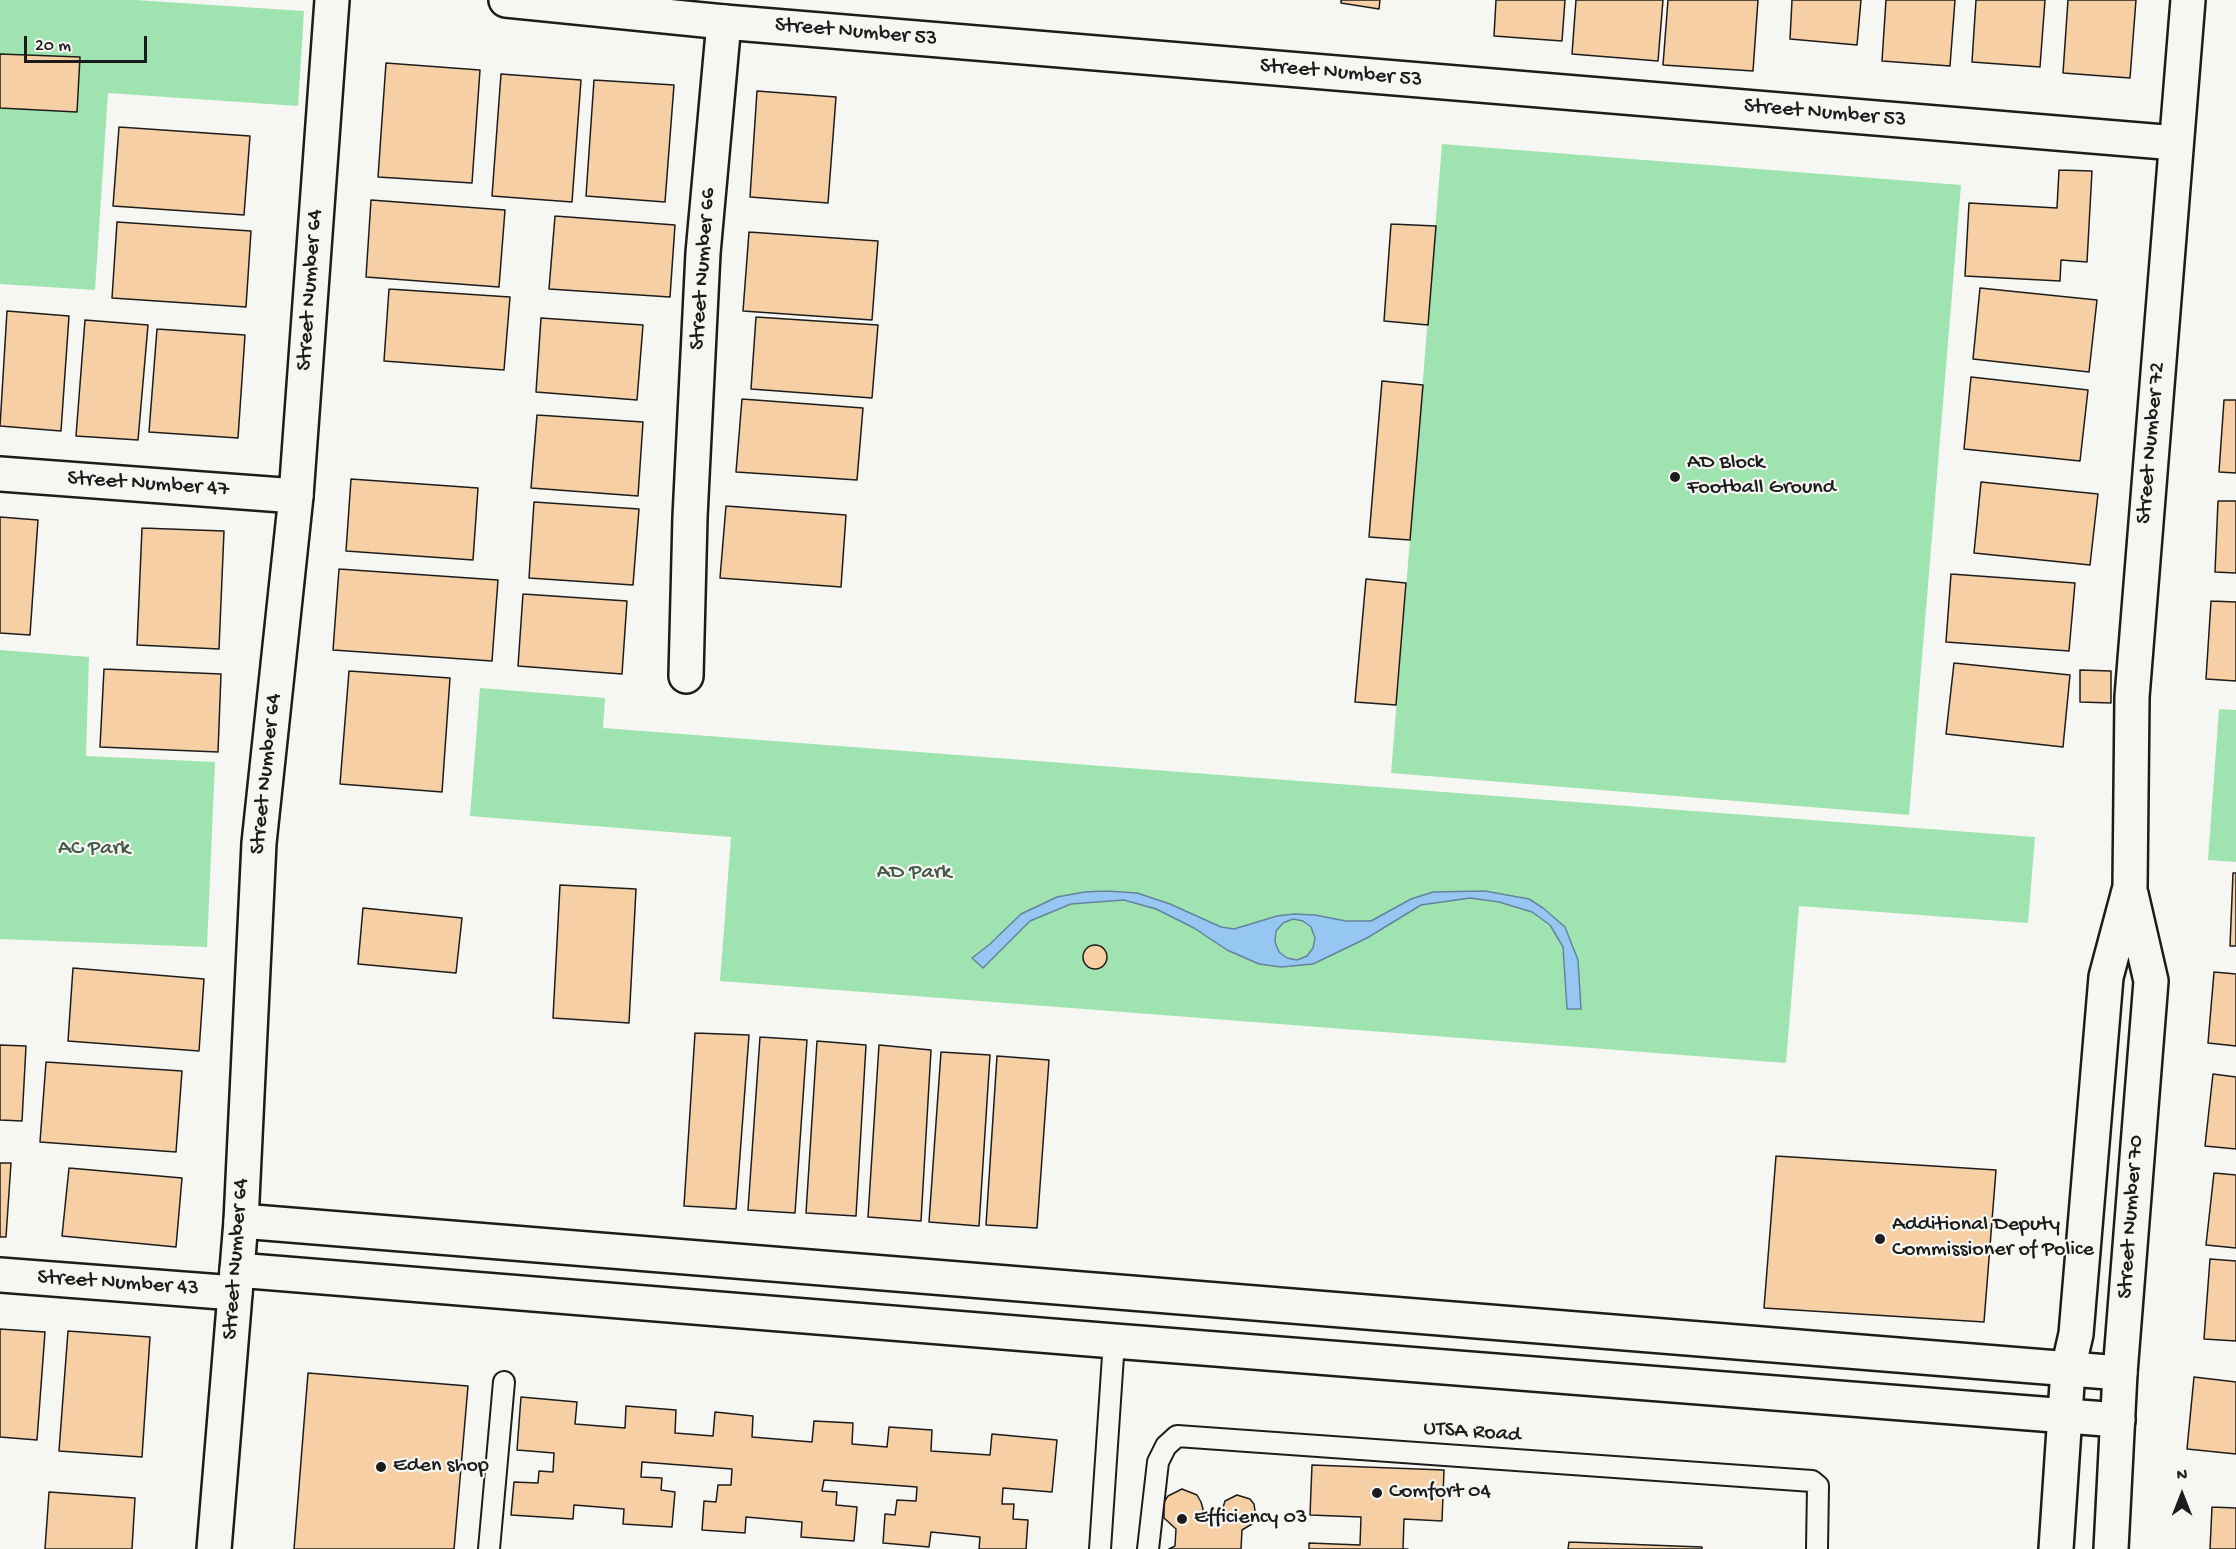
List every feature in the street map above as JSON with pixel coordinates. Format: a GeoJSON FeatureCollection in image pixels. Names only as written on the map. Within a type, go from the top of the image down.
{"type":"FeatureCollection","features":[{"type":"Feature","properties":{"kind":"street","name":"Street Number 64"},"geometry":{"type":"LineString","coordinates":[[214,1549],[241,1221],[259,843],[296,496],[332,0]]}},
{"type":"Feature","properties":{"kind":"street","name":"Street Number 53"},"geometry":{"type":"LineString","coordinates":[[506,0],[724,22],[2176,143]]}},
{"type":"Feature","properties":{"kind":"street","name":"Street Number 72"},"geometry":{"type":"LineString","coordinates":[[2130,886],[2132,697],[2188,0]]}},
{"type":"Feature","properties":{"kind":"street","name":"Street Number 66"},"geometry":{"type":"LineString","coordinates":[[686,676],[690,517],[703,253],[724,22]]}},
{"type":"Feature","properties":{"kind":"street","name":"Street Number 47"},"geometry":{"type":"LineString","coordinates":[[0,474],[296,496]]}},
{"type":"Feature","properties":{"kind":"street"},"geometry":{"type":"LineString","coordinates":[[2056,1549],[2068,1369],[2076,1334],[2106,977],[2130,886]]}},
{"type":"Feature","properties":{"kind":"street","name":"Street Number 70"},"geometry":{"type":"LineString","coordinates":[[2111,1549],[2120,1373],[2151,981],[2130,886]]}},
{"type":"Feature","properties":{"kind":"street"},"geometry":{"type":"LineString","coordinates":[[241,1221],[2120,1373]]}},
{"type":"Feature","properties":{"kind":"street","name":"Street Number 43"},"geometry":{"type":"LineString","coordinates":[[0,1275],[236,1281],[1114,1341],[2118,1420]]}},
{"type":"Feature","properties":{"kind":"lane"},"geometry":{"type":"LineString","coordinates":[[1100,1549],[1114,1341]]}},
{"type":"Feature","properties":{"kind":"lane"},"geometry":{"type":"LineString","coordinates":[[489,1549],[504,1382]]}},
{"type":"Feature","properties":{"kind":"lane","name":"UTSA Road"},"geometry":{"type":"LineString","coordinates":[[1148,1549],[1158,1462],[1166,1446],[1177,1436],[1812,1481],[1818,1486],[1816,1549]]}},
{"type":"Feature","properties":{"kind":"green space"},"geometry":{"type":"Polygon","coordinates":[[[0,0],[135,0],[304,11],[298,106],[108,93],[95,290],[0,284],[0,0]]]}},
{"type":"Feature","properties":{"kind":"green space","name":"AD Block Football Ground"},"geometry":{"type":"Polygon","coordinates":[[[1442,144],[1961,185],[1909,815],[1391,773],[1442,144]]]}},
{"type":"Feature","properties":{"kind":"green space","name":"AC Park"},"geometry":{"type":"Polygon","coordinates":[[[0,650],[89,657],[86,756],[215,762],[207,947],[0,939],[0,650]]]}},
{"type":"Feature","properties":{"kind":"green space","name":"AD Park"},"geometry":{"type":"Polygon","coordinates":[[[480,688],[605,698],[603,728],[2035,837],[2028,923],[1799,906],[1786,1063],[720,981],[731,837],[470,816],[480,688]]]}},
{"type":"Feature","properties":{"kind":"green space"},"geometry":{"type":"Polygon","coordinates":[[[2219,709],[2236,710],[2236,862],[2208,860],[2219,709]]]}},
{"type":"Feature","properties":{"kind":"water"},"geometry":{"type":"Polygon","coordinates":[[[1485,891],[1529,899],[1565,927],[1578,960],[1581,1009],[1567,1009],[1563,947],[1550,925],[1532,912],[1499,902],[1470,898],[1421,905],[1367,938],[1313,964],[1281,967],[1259,964],[1227,950],[1194,928],[1156,909],[1124,900],[1071,904],[1030,921],[983,968],[972,958],[1021,914],[1057,897],[1084,892],[1137,893],[1170,904],[1221,927],[1234,929],[1277,916],[1294,914],[1315,915],[1346,921],[1371,921],[1411,899],[1433,892],[1485,891]],[[1293,919],[1283,923],[1276,931],[1275,942],[1279,952],[1287,958],[1297,960],[1307,956],[1313,948],[1315,938],[1311,927],[1303,921],[1293,919]]]}},
{"type":"Feature","properties":{"kind":"building"},"geometry":{"type":"Polygon","coordinates":[[[1341,0],[1380,0],[1379,9],[1341,3],[1341,0]]]}},
{"type":"Feature","properties":{"kind":"building"},"geometry":{"type":"Polygon","coordinates":[[[1496,0],[1565,0],[1562,41],[1494,36],[1496,0]]]}},
{"type":"Feature","properties":{"kind":"building"},"geometry":{"type":"Polygon","coordinates":[[[1576,0],[1663,0],[1658,61],[1572,54],[1576,0]]]}},
{"type":"Feature","properties":{"kind":"building"},"geometry":{"type":"Polygon","coordinates":[[[1668,0],[1758,0],[1753,71],[1663,65],[1668,0]]]}},
{"type":"Feature","properties":{"kind":"building"},"geometry":{"type":"Polygon","coordinates":[[[1792,0],[1861,0],[1857,45],[1790,39],[1792,0]]]}},
{"type":"Feature","properties":{"kind":"building"},"geometry":{"type":"Polygon","coordinates":[[[1886,0],[1955,0],[1950,66],[1882,61],[1886,0]]]}},
{"type":"Feature","properties":{"kind":"building"},"geometry":{"type":"Polygon","coordinates":[[[1976,0],[2045,0],[2040,67],[1972,62],[1976,0]]]}},
{"type":"Feature","properties":{"kind":"building"},"geometry":{"type":"Polygon","coordinates":[[[2068,0],[2136,0],[2130,78],[2063,73],[2068,0]]]}},
{"type":"Feature","properties":{"kind":"building"},"geometry":{"type":"Polygon","coordinates":[[[0,54],[80,57],[77,112],[0,108],[0,54]]]}},
{"type":"Feature","properties":{"kind":"building"},"geometry":{"type":"Polygon","coordinates":[[[386,63],[480,70],[472,183],[378,177],[386,63]]]}},
{"type":"Feature","properties":{"kind":"building"},"geometry":{"type":"Polygon","coordinates":[[[501,74],[581,80],[572,202],[492,196],[501,74]]]}},
{"type":"Feature","properties":{"kind":"building"},"geometry":{"type":"Polygon","coordinates":[[[594,80],[674,85],[665,202],[586,196],[594,80]]]}},
{"type":"Feature","properties":{"kind":"building"},"geometry":{"type":"Polygon","coordinates":[[[757,91],[836,97],[828,203],[750,197],[757,91]]]}},
{"type":"Feature","properties":{"kind":"building"},"geometry":{"type":"Polygon","coordinates":[[[119,127],[250,136],[244,215],[113,206],[119,127]]]}},
{"type":"Feature","properties":{"kind":"building"},"geometry":{"type":"Polygon","coordinates":[[[2059,170],[2092,171],[2087,262],[2061,260],[2060,281],[1965,276],[1969,203],[2057,208],[2059,170]]]}},
{"type":"Feature","properties":{"kind":"building"},"geometry":{"type":"Polygon","coordinates":[[[371,200],[505,210],[499,287],[366,277],[371,200]]]}},
{"type":"Feature","properties":{"kind":"building"},"geometry":{"type":"Polygon","coordinates":[[[555,216],[675,225],[670,297],[549,289],[555,216]]]}},
{"type":"Feature","properties":{"kind":"building"},"geometry":{"type":"Polygon","coordinates":[[[117,222],[251,231],[246,307],[112,298],[117,222]]]}},
{"type":"Feature","properties":{"kind":"building"},"geometry":{"type":"Polygon","coordinates":[[[1391,224],[1436,226],[1428,325],[1384,321],[1391,224]]]}},
{"type":"Feature","properties":{"kind":"building"},"geometry":{"type":"Polygon","coordinates":[[[749,232],[878,241],[872,320],[743,311],[749,232]]]}},
{"type":"Feature","properties":{"kind":"building"},"geometry":{"type":"Polygon","coordinates":[[[1980,288],[2097,300],[2089,372],[1973,359],[1980,288]]]}},
{"type":"Feature","properties":{"kind":"building"},"geometry":{"type":"Polygon","coordinates":[[[389,289],[510,297],[504,370],[384,361],[389,289]]]}},
{"type":"Feature","properties":{"kind":"building"},"geometry":{"type":"Polygon","coordinates":[[[7,311],[69,316],[61,431],[0,426],[7,311]]]}},
{"type":"Feature","properties":{"kind":"building"},"geometry":{"type":"Polygon","coordinates":[[[756,317],[878,325],[872,398],[751,389],[756,317]]]}},
{"type":"Feature","properties":{"kind":"building"},"geometry":{"type":"Polygon","coordinates":[[[541,318],[643,325],[637,400],[536,392],[541,318]]]}},
{"type":"Feature","properties":{"kind":"building"},"geometry":{"type":"Polygon","coordinates":[[[85,320],[148,325],[138,440],[76,436],[85,320]]]}},
{"type":"Feature","properties":{"kind":"building"},"geometry":{"type":"Polygon","coordinates":[[[157,329],[245,335],[238,438],[149,432],[157,329]]]}},
{"type":"Feature","properties":{"kind":"building"},"geometry":{"type":"Polygon","coordinates":[[[1971,377],[2088,390],[2080,461],[1964,449],[1971,377]]]}},
{"type":"Feature","properties":{"kind":"building"},"geometry":{"type":"Polygon","coordinates":[[[1382,381],[1423,385],[1410,540],[1369,537],[1382,381]]]}},
{"type":"Feature","properties":{"kind":"building"},"geometry":{"type":"Polygon","coordinates":[[[742,399],[863,408],[857,480],[736,472],[742,399]]]}},
{"type":"Feature","properties":{"kind":"building"},"geometry":{"type":"Polygon","coordinates":[[[2224,400],[2236,400],[2236,473],[2219,472],[2224,400]]]}},
{"type":"Feature","properties":{"kind":"building"},"geometry":{"type":"Polygon","coordinates":[[[537,415],[643,422],[638,496],[531,488],[537,415]]]}},
{"type":"Feature","properties":{"kind":"building"},"geometry":{"type":"Polygon","coordinates":[[[351,479],[478,488],[473,560],[346,551],[351,479]]]}},
{"type":"Feature","properties":{"kind":"building"},"geometry":{"type":"Polygon","coordinates":[[[1981,482],[2098,494],[2090,565],[1974,553],[1981,482]]]}},
{"type":"Feature","properties":{"kind":"building"},"geometry":{"type":"Polygon","coordinates":[[[2218,501],[2236,501],[2236,573],[2215,572],[2218,501]]]}},
{"type":"Feature","properties":{"kind":"building"},"geometry":{"type":"Polygon","coordinates":[[[534,502],[639,509],[633,585],[529,578],[534,502]]]}},
{"type":"Feature","properties":{"kind":"building"},"geometry":{"type":"Polygon","coordinates":[[[726,506],[846,515],[841,587],[720,578],[726,506]]]}},
{"type":"Feature","properties":{"kind":"building"},"geometry":{"type":"Polygon","coordinates":[[[0,517],[38,520],[30,635],[0,633],[0,517]]]}},
{"type":"Feature","properties":{"kind":"building"},"geometry":{"type":"Polygon","coordinates":[[[142,528],[224,531],[219,649],[137,645],[142,528]]]}},
{"type":"Feature","properties":{"kind":"building"},"geometry":{"type":"Polygon","coordinates":[[[339,569],[498,580],[492,661],[333,650],[339,569]]]}},
{"type":"Feature","properties":{"kind":"building"},"geometry":{"type":"Polygon","coordinates":[[[1951,574],[2075,583],[2069,651],[1946,642],[1951,574]]]}},
{"type":"Feature","properties":{"kind":"building"},"geometry":{"type":"Polygon","coordinates":[[[1366,579],[1406,583],[1396,705],[1355,702],[1366,579]]]}},
{"type":"Feature","properties":{"kind":"building"},"geometry":{"type":"Polygon","coordinates":[[[523,594],[627,601],[622,674],[518,666],[523,594]]]}},
{"type":"Feature","properties":{"kind":"building"},"geometry":{"type":"Polygon","coordinates":[[[2211,601],[2236,602],[2236,681],[2206,679],[2211,601]]]}},
{"type":"Feature","properties":{"kind":"building"},"geometry":{"type":"Polygon","coordinates":[[[1954,663],[2070,675],[2063,747],[1946,734],[1954,663]]]}},
{"type":"Feature","properties":{"kind":"building"},"geometry":{"type":"Polygon","coordinates":[[[104,669],[221,674],[218,752],[100,747],[104,669]]]}},
{"type":"Feature","properties":{"kind":"building"},"geometry":{"type":"Polygon","coordinates":[[[2080,670],[2111,671],[2111,703],[2080,702],[2080,670]]]}},
{"type":"Feature","properties":{"kind":"building"},"geometry":{"type":"Polygon","coordinates":[[[349,671],[450,678],[442,792],[340,784],[349,671]]]}},
{"type":"Feature","properties":{"kind":"building"},"geometry":{"type":"Polygon","coordinates":[[[2233,873],[2236,873],[2236,946],[2230,946],[2233,873]]]}},
{"type":"Feature","properties":{"kind":"building"},"geometry":{"type":"Polygon","coordinates":[[[560,885],[636,889],[629,1023],[553,1018],[560,885]]]}},
{"type":"Feature","properties":{"kind":"building"},"geometry":{"type":"Polygon","coordinates":[[[363,908],[462,918],[456,973],[358,964],[363,908]]]}},
{"type":"Feature","properties":{"kind":"building"},"geometry":{"type":"Polygon","coordinates":[[[1095,945],[1100,946],[1106,952],[1106,962],[1100,968],[1095,969],[1090,968],[1084,962],[1083,957],[1084,952],[1090,946],[1095,945]]]}},
{"type":"Feature","properties":{"kind":"building"},"geometry":{"type":"Polygon","coordinates":[[[73,968],[204,979],[199,1051],[68,1041],[73,968]]]}},
{"type":"Feature","properties":{"kind":"building"},"geometry":{"type":"Polygon","coordinates":[[[2214,972],[2236,974],[2236,1046],[2208,1043],[2214,972]]]}},
{"type":"Feature","properties":{"kind":"building"},"geometry":{"type":"Polygon","coordinates":[[[695,1033],[749,1035],[736,1209],[684,1206],[695,1033]]]}},
{"type":"Feature","properties":{"kind":"building"},"geometry":{"type":"Polygon","coordinates":[[[760,1037],[807,1040],[795,1213],[748,1210],[760,1037]]]}},
{"type":"Feature","properties":{"kind":"building"},"geometry":{"type":"Polygon","coordinates":[[[817,1041],[866,1045],[856,1216],[806,1213],[817,1041]]]}},
{"type":"Feature","properties":{"kind":"building"},"geometry":{"type":"Polygon","coordinates":[[[0,1045],[26,1046],[22,1121],[0,1120],[0,1045]]]}},
{"type":"Feature","properties":{"kind":"building"},"geometry":{"type":"Polygon","coordinates":[[[879,1045],[931,1050],[921,1221],[868,1217],[879,1045]]]}},
{"type":"Feature","properties":{"kind":"building"},"geometry":{"type":"Polygon","coordinates":[[[941,1052],[990,1055],[979,1226],[929,1222],[941,1052]]]}},
{"type":"Feature","properties":{"kind":"building"},"geometry":{"type":"Polygon","coordinates":[[[997,1056],[1049,1060],[1037,1228],[986,1225],[997,1056]]]}},
{"type":"Feature","properties":{"kind":"building"},"geometry":{"type":"Polygon","coordinates":[[[46,1062],[182,1071],[176,1152],[40,1142],[46,1062]]]}},
{"type":"Feature","properties":{"kind":"building"},"geometry":{"type":"Polygon","coordinates":[[[2213,1074],[2236,1077],[2236,1149],[2205,1146],[2213,1074]]]}},
{"type":"Feature","properties":{"kind":"building","name":"Additional Deputy Commissioner of Police"},"geometry":{"type":"Polygon","coordinates":[[[1776,1156],[1996,1170],[1984,1322],[1764,1308],[1776,1156]]]}},
{"type":"Feature","properties":{"kind":"building"},"geometry":{"type":"Polygon","coordinates":[[[0,1163],[11,1163],[6,1237],[0,1237],[0,1163]]]}},
{"type":"Feature","properties":{"kind":"building"},"geometry":{"type":"Polygon","coordinates":[[[69,1168],[182,1178],[176,1247],[62,1236],[69,1168]]]}},
{"type":"Feature","properties":{"kind":"building"},"geometry":{"type":"Polygon","coordinates":[[[2214,1173],[2236,1175],[2236,1248],[2206,1245],[2214,1173]]]}},
{"type":"Feature","properties":{"kind":"building"},"geometry":{"type":"Polygon","coordinates":[[[2210,1259],[2236,1261],[2236,1341],[2204,1339],[2210,1259]]]}},
{"type":"Feature","properties":{"kind":"building"},"geometry":{"type":"Polygon","coordinates":[[[0,1329],[45,1332],[37,1440],[0,1437],[0,1329]]]}},
{"type":"Feature","properties":{"kind":"building"},"geometry":{"type":"Polygon","coordinates":[[[68,1331],[150,1337],[142,1457],[59,1451],[68,1331]]]}},
{"type":"Feature","properties":{"kind":"building","name":"Eden shop"},"geometry":{"type":"Polygon","coordinates":[[[308,1373],[468,1386],[454,1549],[294,1549],[308,1373]]]}},
{"type":"Feature","properties":{"kind":"building"},"geometry":{"type":"Polygon","coordinates":[[[2194,1377],[2236,1382],[2236,1454],[2187,1449],[2194,1377]]]}},
{"type":"Feature","properties":{"kind":"building"},"geometry":{"type":"Polygon","coordinates":[[[521,1397],[577,1402],[575,1424],[625,1428],[626,1406],[676,1410],[675,1433],[713,1436],[715,1412],[753,1416],[752,1437],[812,1442],[814,1421],[853,1423],[852,1444],[887,1447],[889,1427],[932,1430],[931,1451],[990,1455],[992,1434],[1057,1440],[1052,1492],[1003,1488],[1002,1504],[1014,1504],[1013,1519],[1028,1520],[1026,1549],[979,1549],[980,1537],[931,1532],[929,1547],[883,1543],[885,1514],[895,1515],[897,1500],[916,1501],[917,1487],[824,1480],[822,1491],[837,1492],[836,1505],[857,1507],[854,1541],[801,1537],[802,1522],[746,1517],[745,1533],[702,1530],[704,1501],[716,1502],[718,1485],[731,1485],[732,1469],[642,1462],[641,1477],[662,1478],[661,1490],[675,1492],[672,1527],[623,1524],[624,1509],[574,1505],[573,1519],[511,1515],[514,1482],[538,1483],[539,1471],[553,1472],[554,1453],[517,1450],[521,1397]]]}},
{"type":"Feature","properties":{"kind":"building","name":"Comfort 04"},"geometry":{"type":"Polygon","coordinates":[[[1312,1465],[1444,1470],[1442,1521],[1404,1519],[1403,1549],[1309,1549],[1309,1543],[1360,1545],[1361,1517],[1310,1515],[1312,1465]]]}},
{"type":"Feature","properties":{"kind":"building","name":"Efficiency 03"},"geometry":{"type":"Polygon","coordinates":[[[1182,1489],[1197,1495],[1201,1502],[1203,1509],[1199,1522],[1224,1523],[1221,1514],[1225,1501],[1237,1495],[1250,1499],[1254,1504],[1256,1518],[1252,1524],[1242,1530],[1241,1549],[1169,1549],[1175,1546],[1176,1529],[1164,1518],[1164,1502],[1168,1496],[1182,1489]]]}},
{"type":"Feature","properties":{"kind":"building"},"geometry":{"type":"Polygon","coordinates":[[[49,1492],[135,1498],[132,1549],[45,1549],[49,1492]]]}},
{"type":"Feature","properties":{"kind":"building"},"geometry":{"type":"Polygon","coordinates":[[[2212,1507],[2236,1508],[2236,1549],[2210,1549],[2212,1507]]]}},
{"type":"Feature","properties":{"kind":"building"},"geometry":{"type":"Polygon","coordinates":[[[1569,1542],[1702,1547],[1702,1549],[1568,1549],[1569,1542]]]}},
{"type":"Feature","properties":{"kind":"place","name":"AD Block Football Ground"},"geometry":{"type":"Point","coordinates":[1675,477]}},
{"type":"Feature","properties":{"kind":"place","name":"Additional Deputy Commissioner of Police"},"geometry":{"type":"Point","coordinates":[1880,1239]}},
{"type":"Feature","properties":{"kind":"place","name":"Eden shop"},"geometry":{"type":"Point","coordinates":[381,1467]}},
{"type":"Feature","properties":{"kind":"place","name":"Comfort 04"},"geometry":{"type":"Point","coordinates":[1377,1493]}},
{"type":"Feature","properties":{"kind":"place","name":"Efficiency 03"},"geometry":{"type":"Point","coordinates":[1182,1519]}}]}
